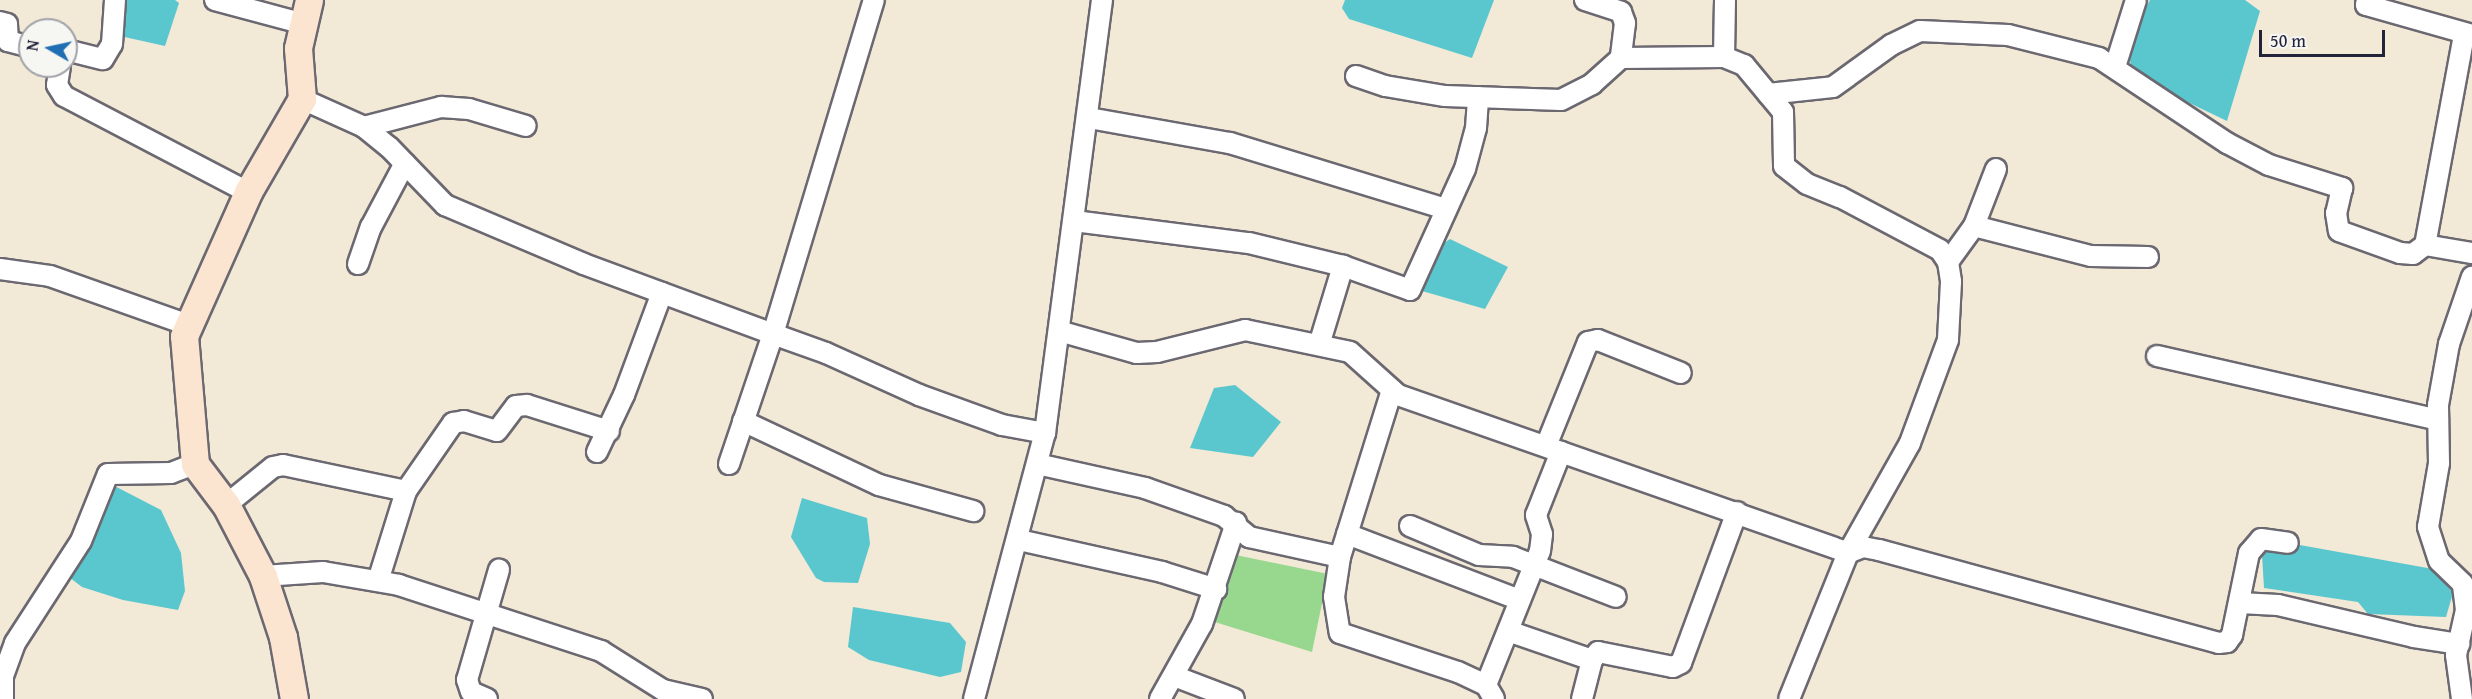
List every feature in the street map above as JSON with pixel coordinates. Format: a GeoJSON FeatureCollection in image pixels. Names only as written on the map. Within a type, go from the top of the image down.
{"type":"FeatureCollection","features":[{"type":"Feature","properties":{"kind":"street"},"geometry":{"type":"LineString","coordinates":[[78,53],[103,59],[112,44],[115,0]]}},
{"type":"Feature","properties":{"kind":"street"},"geometry":{"type":"LineString","coordinates":[[215,0],[307,12],[298,48],[302,99],[248,192],[188,325],[184,366],[195,464],[225,505],[263,576],[284,637],[294,699]]}},
{"type":"Feature","properties":{"kind":"street"},"geometry":{"type":"LineString","coordinates":[[729,464],[773,334],[874,0]]}},
{"type":"Feature","properties":{"kind":"street"},"geometry":{"type":"LineString","coordinates":[[979,698],[1045,433],[1089,118],[1102,0]]}},
{"type":"Feature","properties":{"kind":"street"},"geometry":{"type":"LineString","coordinates":[[1585,0],[1621,12],[1625,22],[1621,58]]}},
{"type":"Feature","properties":{"kind":"street"},"geometry":{"type":"LineString","coordinates":[[1724,57],[1725,0]]}},
{"type":"Feature","properties":{"kind":"street"},"geometry":{"type":"LineString","coordinates":[[2115,68],[2136,0]]}},
{"type":"Feature","properties":{"kind":"street"},"geometry":{"type":"LineString","coordinates":[[1768,94],[1833,87],[1891,45],[1920,31],[2008,35],[2099,58],[2227,143],[2270,165],[2342,188],[2336,213],[2339,231],[2400,253],[2413,254],[2425,245],[2463,90],[2468,35],[2361,2]]}},
{"type":"Feature","properties":{"kind":"street"},"geometry":{"type":"LineString","coordinates":[[0,22],[7,24],[8,41],[18,44]]}},
{"type":"Feature","properties":{"kind":"street"},"geometry":{"type":"LineString","coordinates":[[1356,76],[1395,87],[1478,97],[1561,100],[1592,84],[1621,58],[1724,57],[1744,65],[1783,112],[1784,166],[1807,184],[1840,196],[1940,250],[1948,262],[1951,282],[1948,340],[1910,443],[1848,553],[1789,699]]}},
{"type":"Feature","properties":{"kind":"street"},"geometry":{"type":"LineString","coordinates":[[58,78],[57,85],[64,96],[248,192]]}},
{"type":"Feature","properties":{"kind":"street"},"geometry":{"type":"LineString","coordinates":[[1074,221],[1249,243],[1343,266],[1410,290],[1465,169],[1476,128],[1478,97]]}},
{"type":"Feature","properties":{"kind":"street"},"geometry":{"type":"LineString","coordinates":[[302,99],[364,127],[405,163],[446,205],[529,242],[826,352],[920,394],[1002,425],[1045,433]]}},
{"type":"Feature","properties":{"kind":"street"},"geometry":{"type":"LineString","coordinates":[[364,127],[441,106],[469,109],[526,126]]}},
{"type":"Feature","properties":{"kind":"street"},"geometry":{"type":"LineString","coordinates":[[1089,118],[1230,143],[1446,209]]}},
{"type":"Feature","properties":{"kind":"street"},"geometry":{"type":"LineString","coordinates":[[358,264],[371,227],[405,163]]}},
{"type":"Feature","properties":{"kind":"street"},"geometry":{"type":"LineString","coordinates":[[1948,262],[1974,226],[1996,169]]}},
{"type":"Feature","properties":{"kind":"street"},"geometry":{"type":"LineString","coordinates":[[1974,226],[2091,256],[2148,257]]}},
{"type":"Feature","properties":{"kind":"street"},"geometry":{"type":"LineString","coordinates":[[2425,245],[2472,253]]}},
{"type":"Feature","properties":{"kind":"street"},"geometry":{"type":"LineString","coordinates":[[1319,345],[1343,266]]}},
{"type":"Feature","properties":{"kind":"street"},"geometry":{"type":"LineString","coordinates":[[0,269],[50,276],[188,325]]}},
{"type":"Feature","properties":{"kind":"street"},"geometry":{"type":"LineString","coordinates":[[2462,699],[2465,678],[2458,644],[2466,610],[2463,584],[2439,561],[2428,527],[2439,463],[2438,420],[2449,344],[2472,277]]}},
{"type":"Feature","properties":{"kind":"street"},"geometry":{"type":"LineString","coordinates":[[597,452],[609,431],[662,293]]}},
{"type":"Feature","properties":{"kind":"street"},"geometry":{"type":"LineString","coordinates":[[1059,332],[1137,353],[1156,352],[1245,330],[1350,352],[1392,390],[1848,553],[1863,547],[1879,550],[2219,643],[2232,635],[2249,553],[2261,539],[2288,543]]}},
{"type":"Feature","properties":{"kind":"street"},"geometry":{"type":"LineString","coordinates":[[1392,390],[1340,558],[1334,597],[1340,633],[1458,672],[1490,692],[1508,631],[1542,542],[1536,514],[1588,342],[1598,340],[1681,373]]}},
{"type":"Feature","properties":{"kind":"street"},"geometry":{"type":"LineString","coordinates":[[2157,356],[2438,420]]}},
{"type":"Feature","properties":{"kind":"street"},"geometry":{"type":"LineString","coordinates":[[378,581],[406,491],[442,434],[457,420],[497,431],[516,406],[526,405],[609,431]]}},
{"type":"Feature","properties":{"kind":"street"},"geometry":{"type":"LineString","coordinates":[[743,421],[869,482],[973,511]]}},
{"type":"Feature","properties":{"kind":"street"},"geometry":{"type":"LineString","coordinates":[[3,699],[3,675],[15,643],[81,541],[108,474],[171,473],[195,464]]}},
{"type":"Feature","properties":{"kind":"street"},"geometry":{"type":"LineString","coordinates":[[1037,464],[1145,488],[1206,508],[1236,523],[1249,537],[1340,558]]}},
{"type":"Feature","properties":{"kind":"street"},"geometry":{"type":"LineString","coordinates":[[225,505],[273,467],[283,465],[406,491]]}},
{"type":"Feature","properties":{"kind":"street"},"geometry":{"type":"LineString","coordinates":[[1582,699],[1592,660],[1598,652],[1678,667],[1685,657],[1737,512]]}},
{"type":"Feature","properties":{"kind":"street"},"geometry":{"type":"LineString","coordinates":[[1160,699],[1202,624],[1236,523]]}},
{"type":"Feature","properties":{"kind":"street"},"geometry":{"type":"LineString","coordinates":[[1410,526],[1479,555],[1513,557],[1616,597]]}},
{"type":"Feature","properties":{"kind":"street"},"geometry":{"type":"LineString","coordinates":[[1347,534],[1520,600]]}},
{"type":"Feature","properties":{"kind":"street"},"geometry":{"type":"LineString","coordinates":[[1019,540],[1162,572],[1215,589]]}},
{"type":"Feature","properties":{"kind":"street"},"geometry":{"type":"LineString","coordinates":[[487,699],[471,692],[467,680],[499,570]]}},
{"type":"Feature","properties":{"kind":"street"},"geometry":{"type":"LineString","coordinates":[[263,576],[323,572],[378,581],[601,651],[663,690],[702,699]]}},
{"type":"Feature","properties":{"kind":"street"},"geometry":{"type":"LineString","coordinates":[[2240,603],[2278,605],[2414,637],[2458,644]]}},
{"type":"Feature","properties":{"kind":"street"},"geometry":{"type":"LineString","coordinates":[[1508,631],[1592,660]]}},
{"type":"Feature","properties":{"kind":"street"},"geometry":{"type":"LineString","coordinates":[[1174,676],[1234,699]]}},
{"type":"Feature","properties":{"kind":"green space"},"geometry":{"type":"Polygon","coordinates":[[[1231,554],[1328,574],[1312,652],[1202,618],[1231,554]]]}},
{"type":"Feature","properties":{"kind":"water"},"geometry":{"type":"Polygon","coordinates":[[[121,0],[175,0],[179,3],[165,46],[111,34],[121,0]]]}},
{"type":"Feature","properties":{"kind":"water"},"geometry":{"type":"Polygon","coordinates":[[[1345,0],[1494,0],[1472,58],[1349,19],[1342,8],[1345,0]]]}},
{"type":"Feature","properties":{"kind":"water"},"geometry":{"type":"Polygon","coordinates":[[[2150,0],[2245,0],[2260,11],[2227,121],[2133,76],[2127,45],[2150,0]]]}},
{"type":"Feature","properties":{"kind":"water"},"geometry":{"type":"Polygon","coordinates":[[[1450,239],[1508,267],[1485,309],[1422,291],[1424,257],[1450,239]]]}},
{"type":"Feature","properties":{"kind":"water"},"geometry":{"type":"Polygon","coordinates":[[[1235,385],[1281,422],[1253,457],[1190,448],[1214,388],[1235,385]]]}},
{"type":"Feature","properties":{"kind":"water"},"geometry":{"type":"Polygon","coordinates":[[[103,480],[161,510],[181,553],[185,591],[178,610],[123,600],[82,587],[61,571],[103,480]]]}},
{"type":"Feature","properties":{"kind":"water"},"geometry":{"type":"Polygon","coordinates":[[[802,498],[867,518],[870,544],[858,583],[824,582],[816,578],[791,537],[802,498]]]}},
{"type":"Feature","properties":{"kind":"water"},"geometry":{"type":"Polygon","coordinates":[[[2261,538],[2433,569],[2453,593],[2446,617],[2368,614],[2358,602],[2264,588],[2261,538]]]}},
{"type":"Feature","properties":{"kind":"water"},"geometry":{"type":"Polygon","coordinates":[[[853,607],[950,623],[966,642],[961,672],[940,677],[869,660],[848,647],[853,607]]]}}]}
